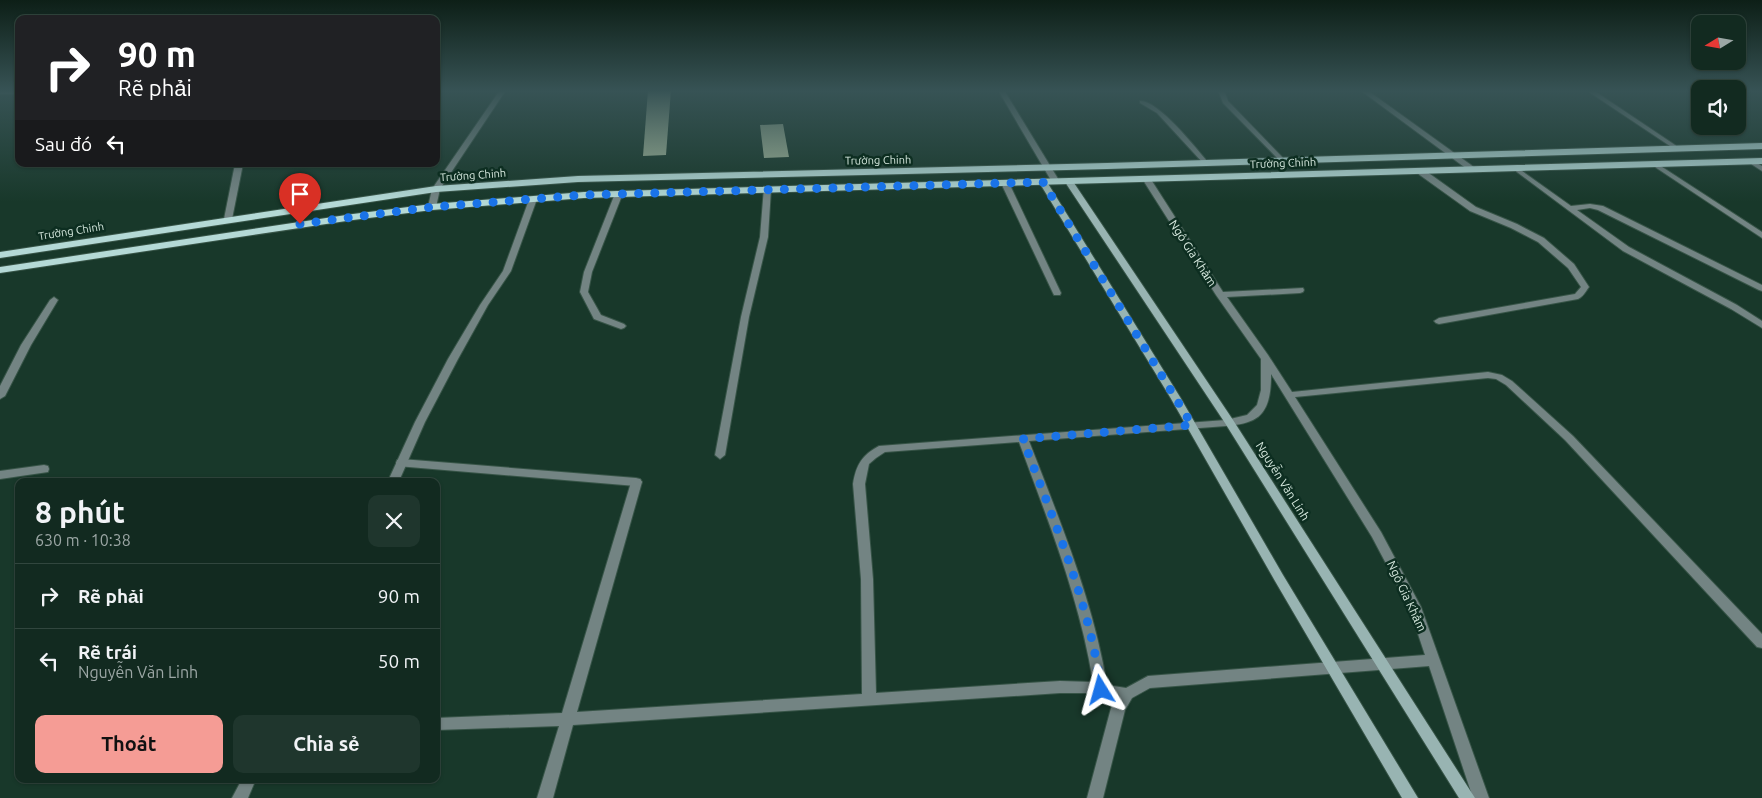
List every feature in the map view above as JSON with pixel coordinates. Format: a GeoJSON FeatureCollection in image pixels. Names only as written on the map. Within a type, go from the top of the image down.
{"type":"FeatureCollection","features":[{"type":"Feature","properties":{"kind":"main road","name":"Trường Chinh"},"geometry":{"type":"LineString","coordinates":[[0,255],[228,219],[436,190],[578,179],[1047,168],[1453,154],[1762,146]]}},
{"type":"Feature","properties":{"kind":"main road","name":"Trường Chinh"},"geometry":{"type":"LineString","coordinates":[[0,270],[282,227],[432,207],[533,198],[619,193],[1147,180],[1762,161]]}},
{"type":"Feature","properties":{"kind":"street"},"geometry":{"type":"LineString","coordinates":[[432,207],[436,190],[478,127]]}},
{"type":"Feature","properties":{"kind":"street"},"geometry":{"type":"LineString","coordinates":[[1023,127],[1056,182]]}},
{"type":"Feature","properties":{"kind":"street"},"geometry":{"type":"LineString","coordinates":[[1173,127],[1205,162]]}},
{"type":"Feature","properties":{"kind":"street"},"geometry":{"type":"LineString","coordinates":[[1250,127],[1282,160]]}},
{"type":"Feature","properties":{"kind":"street"},"geometry":{"type":"LineString","coordinates":[[1415,127],[1474,170]]}},
{"type":"Feature","properties":{"kind":"street"},"geometry":{"type":"LineString","coordinates":[[1645,127],[1678,149]]}},
{"type":"Feature","properties":{"kind":"street"},"geometry":{"type":"LineString","coordinates":[[1750,161],[1762,169]]}},
{"type":"Feature","properties":{"kind":"street"},"geometry":{"type":"LineString","coordinates":[[1654,164],[1762,236]]}},
{"type":"Feature","properties":{"kind":"street"},"geometry":{"type":"LineString","coordinates":[[228,219],[238,167]]}},
{"type":"Feature","properties":{"kind":"street"},"geometry":{"type":"LineString","coordinates":[[1515,168],[1642,259],[1734,307],[1762,325]]}},
{"type":"Feature","properties":{"kind":"street"},"geometry":{"type":"LineString","coordinates":[[1420,171],[1473,209],[1514,226],[1541,240],[1571,266],[1585,287],[1578,296],[1439,321]]}},
{"type":"Feature","properties":{"kind":"street","name":"Ngô Gia Khảm"},"geometry":{"type":"LineString","coordinates":[[1147,180],[1220,295],[1265,357],[1377,534],[1415,607],[1481,798]]}},
{"type":"Feature","properties":{"kind":"street"},"geometry":{"type":"LineString","coordinates":[[1043,182],[1192,425],[1332,668],[1410,798]]}},
{"type":"Feature","properties":{"kind":"street","name":"Nguyễn Văn Linh"},"geometry":{"type":"LineString","coordinates":[[1069,182],[1229,422],[1384,664],[1467,798]]}},
{"type":"Feature","properties":{"kind":"street"},"geometry":{"type":"LineString","coordinates":[[1005,183],[1057,293]]}},
{"type":"Feature","properties":{"kind":"street"},"geometry":{"type":"LineString","coordinates":[[720,455],[745,317],[764,237],[767,189]]}},
{"type":"Feature","properties":{"kind":"street"},"geometry":{"type":"LineString","coordinates":[[619,193],[588,272],[584,292],[597,318],[621,326]]}},
{"type":"Feature","properties":{"kind":"street"},"geometry":{"type":"LineString","coordinates":[[394,478],[453,358],[484,305],[508,271],[533,198]]}},
{"type":"Feature","properties":{"kind":"street"},"geometry":{"type":"LineString","coordinates":[[1570,208],[1590,206],[1600,208],[1762,288]]}},
{"type":"Feature","properties":{"kind":"street"},"geometry":{"type":"LineString","coordinates":[[1220,295],[1300,290]]}},
{"type":"Feature","properties":{"kind":"street"},"geometry":{"type":"LineString","coordinates":[[0,396],[26,345],[54,300]]}},
{"type":"Feature","properties":{"kind":"street"},"geometry":{"type":"LineString","coordinates":[[869,700],[867,579],[859,484],[862,468],[867,457],[883,449],[1229,422],[1252,416],[1258,410],[1265,397],[1265,357]]}},
{"type":"Feature","properties":{"kind":"street"},"geometry":{"type":"LineString","coordinates":[[1289,395],[1474,376],[1488,375],[1499,377],[1525,396],[1569,438],[1682,561],[1762,643]]}},
{"type":"Feature","properties":{"kind":"street"},"geometry":{"type":"LineString","coordinates":[[1023,439],[1061,540],[1090,632],[1096,654],[1101,690]]}},
{"type":"Feature","properties":{"kind":"street"},"geometry":{"type":"LineString","coordinates":[[402,463],[636,482],[545,798]]}},
{"type":"Feature","properties":{"kind":"street"},"geometry":{"type":"LineString","coordinates":[[0,474],[44,469]]}},
{"type":"Feature","properties":{"kind":"street"},"geometry":{"type":"LineString","coordinates":[[1095,798],[1118,708],[1127,694],[1148,682],[1434,660]]}},
{"type":"Feature","properties":{"kind":"street"},"geometry":{"type":"LineString","coordinates":[[440,724],[568,719],[1060,687],[1086,687],[1127,694]]}},
{"type":"Feature","properties":{"kind":"street"},"geometry":{"type":"LineString","coordinates":[[240,798],[247,783]]}},
{"type":"Feature","properties":{"kind":"building"},"geometry":{"type":"Polygon","coordinates":[[[645,127],[668,127],[666,155],[643,156],[645,127]]]}},
{"type":"Feature","properties":{"kind":"building"},"geometry":{"type":"Polygon","coordinates":[[[760,127],[784,127],[789,157],[764,158],[760,127]]]}},
{"type":"Feature","properties":{"kind":"route"},"geometry":{"type":"LineString","coordinates":[[300,224],[432,207],[584,195],[1043,182],[1192,425],[1023,439],[1061,540],[1093,641],[1101,690]]}}]}
